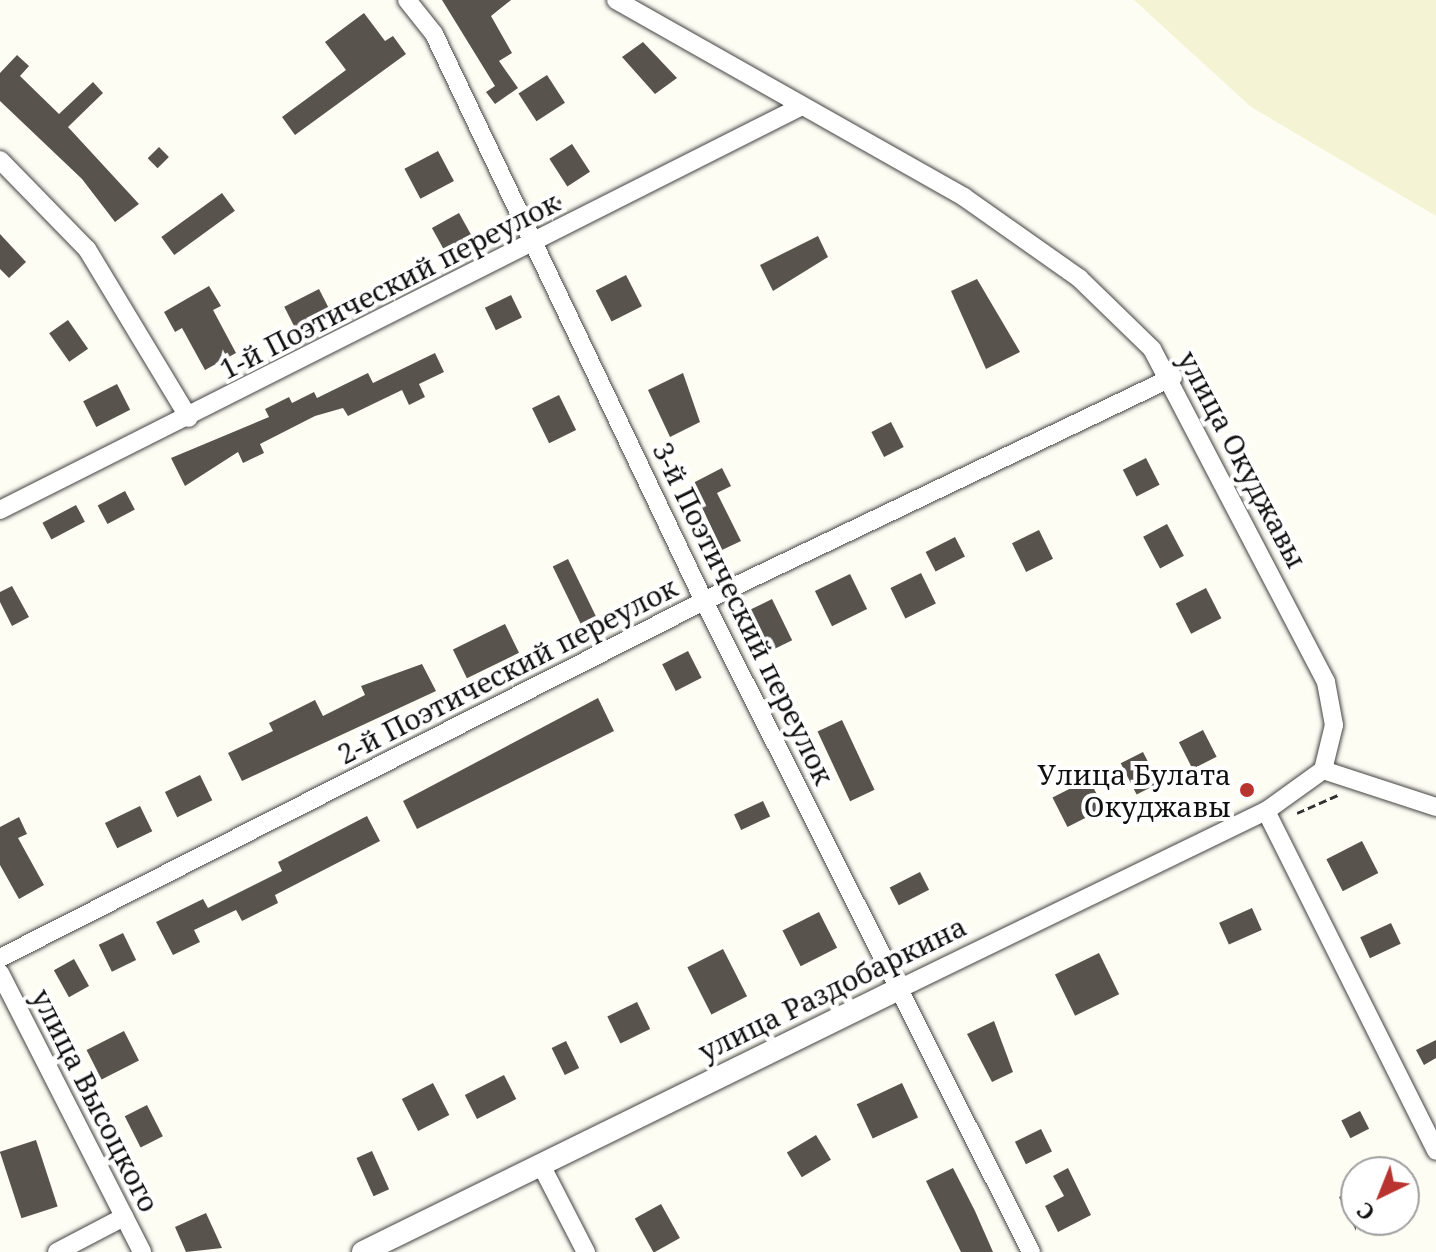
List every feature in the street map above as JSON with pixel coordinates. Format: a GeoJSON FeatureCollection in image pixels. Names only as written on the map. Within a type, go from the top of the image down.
{"type":"FeatureCollection","features":[{"type":"Feature","properties":{"kind":"street","name":"3-й Поэтический переулок"},"geometry":{"type":"LineString","coordinates":[[407,0],[434,34],[537,243],[704,601],[1031,1252]]}},
{"type":"Feature","properties":{"kind":"street","name":"улица Окуджавы"},"geometry":{"type":"LineString","coordinates":[[616,0],[1025,237],[1123,317],[1173,377],[1326,682],[1334,725],[1323,770]]}},
{"type":"Feature","properties":{"kind":"street","name":"1-й Поэтический переулок"},"geometry":{"type":"LineString","coordinates":[[0,510],[537,243],[802,106]]}},
{"type":"Feature","properties":{"kind":"street"},"geometry":{"type":"LineString","coordinates":[[0,160],[87,249],[189,418]]}},
{"type":"Feature","properties":{"kind":"street","name":"2-й Поэтический переулок"},"geometry":{"type":"LineString","coordinates":[[0,958],[704,601],[1173,377]]}},
{"type":"Feature","properties":{"kind":"street"},"geometry":{"type":"LineString","coordinates":[[1323,770],[1436,807]]}},
{"type":"Feature","properties":{"kind":"street","name":"улица Раздобаркина"},"geometry":{"type":"LineString","coordinates":[[363,1252],[1266,811],[1323,770]]}},
{"type":"Feature","properties":{"kind":"street"},"geometry":{"type":"LineString","coordinates":[[1266,811],[1436,1151]]}},
{"type":"Feature","properties":{"kind":"street","name":"улица Высоцкого"},"geometry":{"type":"LineString","coordinates":[[0,973],[142,1252]]}},
{"type":"Feature","properties":{"kind":"street"},"geometry":{"type":"LineString","coordinates":[[541,1165],[586,1252]]}},
{"type":"Feature","properties":{"kind":"street"},"geometry":{"type":"LineString","coordinates":[[57,1252],[124,1217]]}},
{"type":"Feature","properties":{"kind":"green space"},"geometry":{"type":"Polygon","coordinates":[[[1134,0],[1436,0],[1436,216],[1251,107],[1134,0]]]}},
{"type":"Feature","properties":{"kind":"building"},"geometry":{"type":"Polygon","coordinates":[[[442,0],[511,0],[491,16],[512,53],[499,61],[518,88],[495,104],[486,92],[495,86],[442,0]]]}},
{"type":"Feature","properties":{"kind":"building"},"geometry":{"type":"Polygon","coordinates":[[[364,13],[385,41],[393,36],[406,54],[295,135],[282,117],[346,70],[325,42],[364,13]]]}},
{"type":"Feature","properties":{"kind":"building"},"geometry":{"type":"Polygon","coordinates":[[[643,42],[677,78],[655,94],[622,57],[643,42]]]}},
{"type":"Feature","properties":{"kind":"building"},"geometry":{"type":"Polygon","coordinates":[[[17,55],[29,66],[20,76],[59,114],[93,82],[103,93],[68,127],[139,204],[115,222],[82,179],[0,101],[0,73],[17,55]]]}},
{"type":"Feature","properties":{"kind":"building"},"geometry":{"type":"Polygon","coordinates":[[[547,75],[565,103],[536,121],[518,94],[547,75]]]}},
{"type":"Feature","properties":{"kind":"building"},"geometry":{"type":"Polygon","coordinates":[[[572,144],[590,172],[567,186],[549,159],[572,144]]]}},
{"type":"Feature","properties":{"kind":"building"},"geometry":{"type":"Polygon","coordinates":[[[159,147],[169,157],[158,168],[148,158],[159,147]]]}},
{"type":"Feature","properties":{"kind":"building"},"geometry":{"type":"Polygon","coordinates":[[[438,151],[454,181],[420,199],[404,169],[438,151]]]}},
{"type":"Feature","properties":{"kind":"building"},"geometry":{"type":"Polygon","coordinates":[[[222,193],[235,211],[174,255],[161,237],[222,193]]]}},
{"type":"Feature","properties":{"kind":"building"},"geometry":{"type":"Polygon","coordinates":[[[558,195],[564,209],[549,215],[543,201],[558,195]]]}},
{"type":"Feature","properties":{"kind":"building"},"geometry":{"type":"Polygon","coordinates":[[[459,213],[476,244],[449,259],[432,228],[459,213]]]}},
{"type":"Feature","properties":{"kind":"building"},"geometry":{"type":"Polygon","coordinates":[[[0,234],[26,262],[9,278],[0,269],[0,234]]]}},
{"type":"Feature","properties":{"kind":"building"},"geometry":{"type":"Polygon","coordinates":[[[818,236],[828,257],[773,291],[760,265],[818,236]]]}},
{"type":"Feature","properties":{"kind":"building"},"geometry":{"type":"Polygon","coordinates":[[[626,275],[642,306],[612,322],[596,290],[626,275]]]}},
{"type":"Feature","properties":{"kind":"building"},"geometry":{"type":"Polygon","coordinates":[[[977,279],[1020,352],[986,369],[951,291],[977,279]]]}},
{"type":"Feature","properties":{"kind":"building"},"geometry":{"type":"Polygon","coordinates":[[[209,286],[221,306],[213,310],[236,353],[205,370],[182,328],[175,332],[164,312],[209,286]]]}},
{"type":"Feature","properties":{"kind":"building"},"geometry":{"type":"Polygon","coordinates":[[[319,289],[333,316],[298,333],[284,307],[319,289]]]}},
{"type":"Feature","properties":{"kind":"building"},"geometry":{"type":"Polygon","coordinates":[[[511,295],[522,317],[496,330],[485,308],[511,295]]]}},
{"type":"Feature","properties":{"kind":"building"},"geometry":{"type":"Polygon","coordinates":[[[68,320],[88,349],[69,362],[49,333],[68,320]]]}},
{"type":"Feature","properties":{"kind":"building"},"geometry":{"type":"Polygon","coordinates":[[[435,353],[444,372],[419,384],[425,397],[409,405],[402,390],[348,416],[343,408],[315,416],[260,444],[264,453],[243,463],[238,452],[185,486],[171,458],[269,417],[265,409],[289,397],[292,403],[314,392],[317,398],[368,373],[373,383],[435,353]]]}},
{"type":"Feature","properties":{"kind":"building"},"geometry":{"type":"Polygon","coordinates":[[[683,373],[700,422],[670,437],[648,390],[683,373]]]}},
{"type":"Feature","properties":{"kind":"building"},"geometry":{"type":"Polygon","coordinates":[[[117,384],[130,410],[96,427],[83,401],[117,384]]]}},
{"type":"Feature","properties":{"kind":"building"},"geometry":{"type":"Polygon","coordinates":[[[559,395],[576,430],[549,443],[532,408],[559,395]]]}},
{"type":"Feature","properties":{"kind":"building"},"geometry":{"type":"Polygon","coordinates":[[[891,422],[904,447],[884,457],[871,432],[891,422]]]}},
{"type":"Feature","properties":{"kind":"building"},"geometry":{"type":"Polygon","coordinates":[[[1146,458],[1160,485],[1136,497],[1123,470],[1146,458]]]}},
{"type":"Feature","properties":{"kind":"building"},"geometry":{"type":"Polygon","coordinates":[[[722,468],[731,486],[717,493],[741,541],[722,550],[691,484],[722,468]]]}},
{"type":"Feature","properties":{"kind":"building"},"geometry":{"type":"Polygon","coordinates":[[[125,491],[135,510],[107,524],[98,506],[125,491]]]}},
{"type":"Feature","properties":{"kind":"building"},"geometry":{"type":"Polygon","coordinates":[[[76,505],[85,522],[51,540],[42,523],[76,505]]]}},
{"type":"Feature","properties":{"kind":"building"},"geometry":{"type":"Polygon","coordinates":[[[1167,524],[1184,556],[1160,568],[1143,537],[1167,524]]]}},
{"type":"Feature","properties":{"kind":"building"},"geometry":{"type":"Polygon","coordinates":[[[1039,530],[1053,559],[1026,572],[1012,543],[1039,530]]]}},
{"type":"Feature","properties":{"kind":"building"},"geometry":{"type":"Polygon","coordinates":[[[955,537],[965,557],[936,572],[926,552],[955,537]]]}},
{"type":"Feature","properties":{"kind":"building"},"geometry":{"type":"Polygon","coordinates":[[[568,559],[596,617],[581,624],[553,566],[568,559]]]}},
{"type":"Feature","properties":{"kind":"building"},"geometry":{"type":"Polygon","coordinates":[[[921,573],[936,604],[905,618],[890,588],[921,573]]]}},
{"type":"Feature","properties":{"kind":"building"},"geometry":{"type":"Polygon","coordinates":[[[850,574],[867,609],[832,626],[815,591],[850,574]]]}},
{"type":"Feature","properties":{"kind":"building"},"geometry":{"type":"Polygon","coordinates":[[[12,586],[29,617],[12,626],[0,602],[0,592],[12,586]]]}},
{"type":"Feature","properties":{"kind":"building"},"geometry":{"type":"Polygon","coordinates":[[[1206,588],[1221,618],[1191,634],[1176,603],[1206,588]]]}},
{"type":"Feature","properties":{"kind":"building"},"geometry":{"type":"Polygon","coordinates":[[[772,599],[792,640],[770,651],[750,610],[772,599]]]}},
{"type":"Feature","properties":{"kind":"building"},"geometry":{"type":"Polygon","coordinates":[[[505,624],[519,653],[467,678],[453,649],[505,624]]]}},
{"type":"Feature","properties":{"kind":"building"},"geometry":{"type":"Polygon","coordinates":[[[688,651],[702,678],[676,691],[662,664],[688,651]]]}},
{"type":"Feature","properties":{"kind":"building"},"geometry":{"type":"Polygon","coordinates":[[[422,664],[436,691],[242,781],[228,753],[273,731],[269,723],[315,700],[323,716],[365,695],[361,686],[422,664]]]}},
{"type":"Feature","properties":{"kind":"building"},"geometry":{"type":"Polygon","coordinates":[[[598,698],[614,731],[417,829],[403,801],[598,698]]]}},
{"type":"Feature","properties":{"kind":"building"},"geometry":{"type":"Polygon","coordinates":[[[842,720],[875,790],[850,801],[818,731],[842,720]]]}},
{"type":"Feature","properties":{"kind":"building"},"geometry":{"type":"Polygon","coordinates":[[[1203,730],[1217,757],[1193,769],[1179,742],[1203,730]]]}},
{"type":"Feature","properties":{"kind":"building"},"geometry":{"type":"Polygon","coordinates":[[[1143,752],[1159,783],[1137,795],[1121,763],[1143,752]]]}},
{"type":"Feature","properties":{"kind":"building"},"geometry":{"type":"Polygon","coordinates":[[[200,775],[212,800],[177,817],[165,792],[200,775]]]}},
{"type":"Feature","properties":{"kind":"building"},"geometry":{"type":"Polygon","coordinates":[[[1089,779],[1104,808],[1067,827],[1052,798],[1089,779]]]}},
{"type":"Feature","properties":{"kind":"building"},"geometry":{"type":"Polygon","coordinates":[[[763,801],[770,816],[741,830],[734,815],[763,801]]]}},
{"type":"Feature","properties":{"kind":"building"},"geometry":{"type":"Polygon","coordinates":[[[140,806],[152,831],[117,848],[105,823],[140,806]]]}},
{"type":"Feature","properties":{"kind":"building"},"geometry":{"type":"Polygon","coordinates":[[[367,816],[380,841],[275,895],[278,903],[242,921],[236,910],[194,930],[200,942],[173,955],[156,922],[203,899],[208,908],[282,871],[278,862],[367,816]]]}},
{"type":"Feature","properties":{"kind":"building"},"geometry":{"type":"Polygon","coordinates":[[[19,817],[27,834],[18,838],[44,885],[19,899],[0,865],[0,827],[19,817]]]}},
{"type":"Feature","properties":{"kind":"building"},"geometry":{"type":"Polygon","coordinates":[[[1362,841],[1378,873],[1343,891],[1326,859],[1362,841]]]}},
{"type":"Feature","properties":{"kind":"building"},"geometry":{"type":"Polygon","coordinates":[[[920,872],[929,890],[899,905],[890,887],[920,872]]]}},
{"type":"Feature","properties":{"kind":"building"},"geometry":{"type":"Polygon","coordinates":[[[1252,908],[1262,930],[1229,945],[1219,923],[1252,908]]]}},
{"type":"Feature","properties":{"kind":"building"},"geometry":{"type":"Polygon","coordinates":[[[819,912],[837,948],[801,966],[782,931],[819,912]]]}},
{"type":"Feature","properties":{"kind":"building"},"geometry":{"type":"Polygon","coordinates":[[[1391,923],[1401,944],[1370,958],[1360,937],[1391,923]]]}},
{"type":"Feature","properties":{"kind":"building"},"geometry":{"type":"Polygon","coordinates":[[[123,933],[136,960],[112,972],[99,945],[123,933]]]}},
{"type":"Feature","properties":{"kind":"building"},"geometry":{"type":"Polygon","coordinates":[[[723,949],[747,996],[711,1014],[687,967],[723,949]]]}},
{"type":"Feature","properties":{"kind":"building"},"geometry":{"type":"Polygon","coordinates":[[[1099,953],[1119,994],[1075,1016],[1055,974],[1099,953]]]}},
{"type":"Feature","properties":{"kind":"building"},"geometry":{"type":"Polygon","coordinates":[[[74,959],[89,986],[69,997],[54,970],[74,959]]]}},
{"type":"Feature","properties":{"kind":"building"},"geometry":{"type":"Polygon","coordinates":[[[637,1002],[650,1029],[620,1043],[607,1016],[637,1002]]]}},
{"type":"Feature","properties":{"kind":"building"},"geometry":{"type":"Polygon","coordinates":[[[994,1021],[1013,1072],[992,1082],[967,1034],[994,1021]]]}},
{"type":"Feature","properties":{"kind":"building"},"geometry":{"type":"Polygon","coordinates":[[[124,1031],[139,1060],[102,1079],[87,1050],[124,1031]]]}},
{"type":"Feature","properties":{"kind":"building"},"geometry":{"type":"Polygon","coordinates":[[[1436,1040],[1436,1058],[1424,1065],[1416,1050],[1436,1040]]]}},
{"type":"Feature","properties":{"kind":"building"},"geometry":{"type":"Polygon","coordinates":[[[566,1041],[579,1068],[565,1075],[552,1048],[566,1041]]]}},
{"type":"Feature","properties":{"kind":"building"},"geometry":{"type":"Polygon","coordinates":[[[504,1075],[516,1099],[477,1119],[465,1095],[504,1075]]]}},
{"type":"Feature","properties":{"kind":"building"},"geometry":{"type":"Polygon","coordinates":[[[433,1083],[449,1115],[418,1131],[402,1099],[433,1083]]]}},
{"type":"Feature","properties":{"kind":"building"},"geometry":{"type":"Polygon","coordinates":[[[902,1083],[918,1117],[873,1139],[857,1104],[902,1083]]]}},
{"type":"Feature","properties":{"kind":"building"},"geometry":{"type":"Polygon","coordinates":[[[147,1105],[163,1136],[141,1148],[125,1116],[147,1105]]]}},
{"type":"Feature","properties":{"kind":"building"},"geometry":{"type":"Polygon","coordinates":[[[1360,1111],[1369,1129],[1350,1138],[1341,1121],[1360,1111]]]}},
{"type":"Feature","properties":{"kind":"building"},"geometry":{"type":"Polygon","coordinates":[[[1041,1129],[1052,1151],[1026,1164],[1015,1142],[1041,1129]]]}},
{"type":"Feature","properties":{"kind":"building"},"geometry":{"type":"Polygon","coordinates":[[[816,1135],[831,1160],[802,1177],[787,1153],[816,1135]]]}},
{"type":"Feature","properties":{"kind":"building"},"geometry":{"type":"Polygon","coordinates":[[[36,1140],[58,1207],[21,1218],[0,1152],[36,1140]]]}},
{"type":"Feature","properties":{"kind":"building"},"geometry":{"type":"Polygon","coordinates":[[[372,1151],[389,1189],[374,1196],[356,1158],[372,1151]]]}},
{"type":"Feature","properties":{"kind":"building"},"geometry":{"type":"Polygon","coordinates":[[[953,1168],[993,1252],[961,1252],[926,1181],[953,1168]]]}},
{"type":"Feature","properties":{"kind":"building"},"geometry":{"type":"Polygon","coordinates":[[[1068,1168],[1091,1215],[1058,1232],[1045,1206],[1064,1196],[1053,1176],[1068,1168]]]}},
{"type":"Feature","properties":{"kind":"building"},"geometry":{"type":"Polygon","coordinates":[[[661,1204],[680,1238],[653,1252],[635,1219],[661,1204]]]}},
{"type":"Feature","properties":{"kind":"building"},"geometry":{"type":"Polygon","coordinates":[[[206,1213],[222,1248],[186,1252],[175,1227],[206,1213]]]}},
{"type":"Feature","properties":{"kind":"place","name":"Улица Булата Окуджавы"},"geometry":{"type":"Point","coordinates":[1247,790]}}]}
